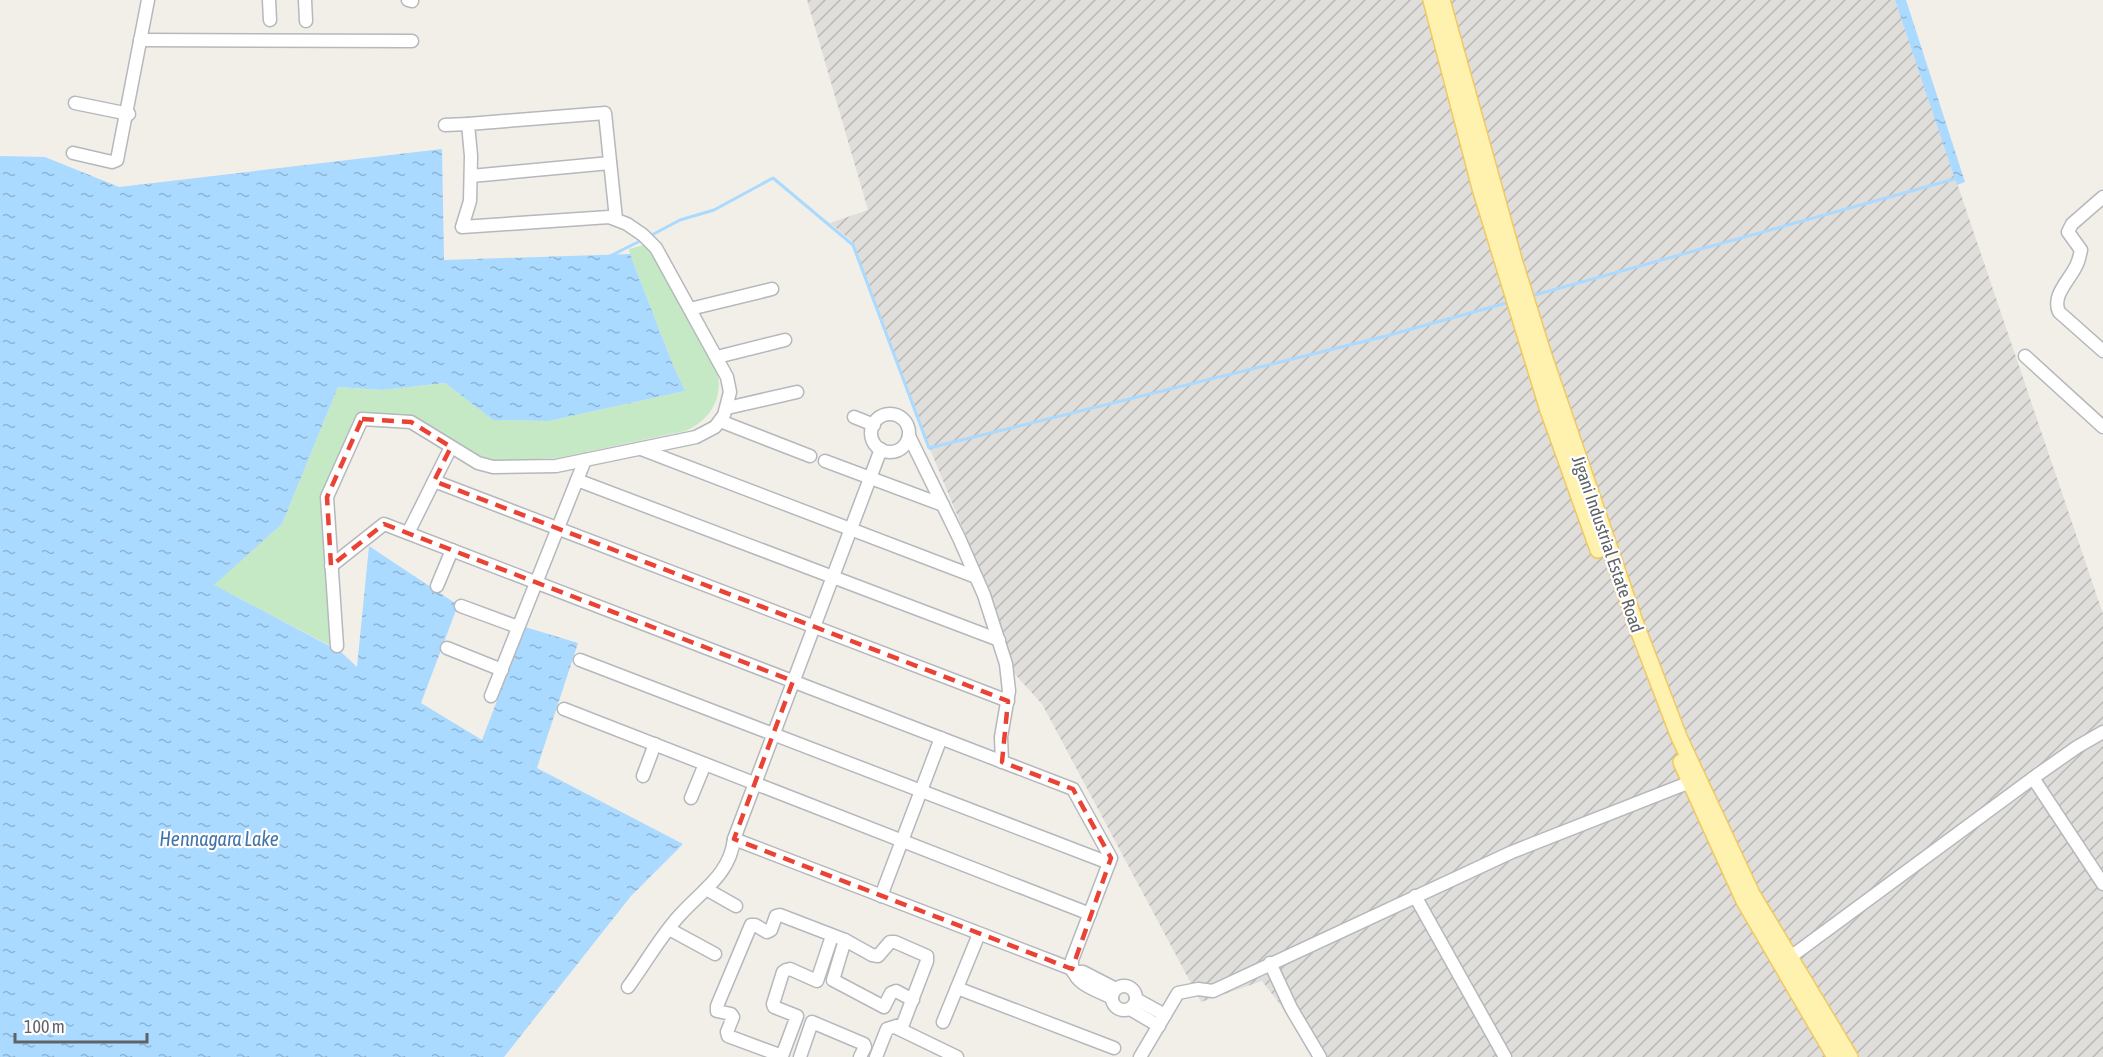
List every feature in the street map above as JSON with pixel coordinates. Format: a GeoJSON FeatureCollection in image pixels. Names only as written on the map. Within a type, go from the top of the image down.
{"type":"FeatureCollection","features":[{"type":"Feature","properties":{"kind":"main road","name":"Jigani Industrial Estate Road"},"geometry":{"type":"LineString","coordinates":[[1431,0],[1480,188],[1694,781],[1835,1057]]}},
{"type":"Feature","properties":{"kind":"main road","name":"Jigani Industrial Estate Road"},"geometry":{"type":"LineString","coordinates":[[1442,0],[1521,299]]}},
{"type":"Feature","properties":{"kind":"main road","name":"Jigani Industrial Estate Road"},"geometry":{"type":"LineString","coordinates":[[1785,960],[1850,1057]]}},
{"type":"Feature","properties":{"kind":"street"},"geometry":{"type":"LineString","coordinates":[[73,153],[115,162],[117,160],[148,0]]}},
{"type":"Feature","properties":{"kind":"street"},"geometry":{"type":"LineString","coordinates":[[269,0],[270,20]]}},
{"type":"Feature","properties":{"kind":"street"},"geometry":{"type":"LineString","coordinates":[[305,0],[306,21]]}},
{"type":"Feature","properties":{"kind":"street"},"geometry":{"type":"LineString","coordinates":[[140,40],[412,41]]}},
{"type":"Feature","properties":{"kind":"street"},"geometry":{"type":"LineString","coordinates":[[75,103],[127,114]]}},
{"type":"Feature","properties":{"kind":"street"},"geometry":{"type":"LineString","coordinates":[[444,125],[604,113],[616,219]]}},
{"type":"Feature","properties":{"kind":"street"},"geometry":{"type":"LineString","coordinates":[[337,646],[327,497],[362,419],[411,422],[478,463],[493,467],[556,466],[696,437],[709,431],[720,421],[727,408],[729,385],[717,357],[656,248],[635,229],[609,217],[462,227],[470,201],[468,124]]}},
{"type":"Feature","properties":{"kind":"street"},"geometry":{"type":"LineString","coordinates":[[471,176],[610,162]]}},
{"type":"Feature","properties":{"kind":"street"},"geometry":{"type":"LineString","coordinates":[[2103,197],[2072,224],[2068,232],[2081,250],[2077,264],[2058,297],[2056,305],[2059,312],[2103,351]]}},
{"type":"Feature","properties":{"kind":"street"},"geometry":{"type":"LineString","coordinates":[[690,309],[772,289]]}},
{"type":"Feature","properties":{"kind":"street"},"geometry":{"type":"LineString","coordinates":[[717,357],[785,340]]}},
{"type":"Feature","properties":{"kind":"street"},"geometry":{"type":"LineString","coordinates":[[2025,356],[2103,427]]}},
{"type":"Feature","properties":{"kind":"street"},"geometry":{"type":"LineString","coordinates":[[727,408],[797,392]]}},
{"type":"Feature","properties":{"kind":"street"},"geometry":{"type":"LineString","coordinates":[[909,436],[898,450],[889,452],[877,446],[872,436],[874,425],[884,416],[894,415],[906,422],[909,436],[976,577],[999,640],[1008,673],[1008,701],[1001,737],[1002,762]]}},
{"type":"Feature","properties":{"kind":"street"},"geometry":{"type":"LineString","coordinates":[[854,417],[874,425]]}},
{"type":"Feature","properties":{"kind":"street"},"geometry":{"type":"LineString","coordinates":[[720,421],[810,456]]}},
{"type":"Feature","properties":{"kind":"street"},"geometry":{"type":"LineString","coordinates":[[408,533],[451,447]]}},
{"type":"Feature","properties":{"kind":"street"},"geometry":{"type":"LineString","coordinates":[[640,449],[976,577]]}},
{"type":"Feature","properties":{"kind":"street"},"geometry":{"type":"LineString","coordinates":[[628,987],[669,928],[726,867],[732,854],[734,839],[881,449]]}},
{"type":"Feature","properties":{"kind":"street"},"geometry":{"type":"LineString","coordinates":[[491,696],[585,460]]}},
{"type":"Feature","properties":{"kind":"street"},"geometry":{"type":"LineString","coordinates":[[825,461],[943,505]]}},
{"type":"Feature","properties":{"kind":"street"},"geometry":{"type":"LineString","coordinates":[[577,480],[999,640]]}},
{"type":"Feature","properties":{"kind":"street"},"geometry":{"type":"LineString","coordinates":[[434,481],[1008,701]]}},
{"type":"Feature","properties":{"kind":"street"},"geometry":{"type":"LineString","coordinates":[[331,566],[384,524],[1073,789],[1111,858],[1072,960],[1072,971],[1078,981],[1114,993]]}},
{"type":"Feature","properties":{"kind":"street"},"geometry":{"type":"LineString","coordinates":[[437,586],[452,550]]}},
{"type":"Feature","properties":{"kind":"street"},"geometry":{"type":"LineString","coordinates":[[461,606],[518,627]]}},
{"type":"Feature","properties":{"kind":"street"},"geometry":{"type":"LineString","coordinates":[[447,648],[502,670]]}},
{"type":"Feature","properties":{"kind":"street"},"geometry":{"type":"LineString","coordinates":[[580,660],[1109,863]]}},
{"type":"Feature","properties":{"kind":"street"},"geometry":{"type":"LineString","coordinates":[[564,709],[1090,914]]}},
{"type":"Feature","properties":{"kind":"street"},"geometry":{"type":"LineString","coordinates":[[1785,960],[2032,778],[2103,732]]}},
{"type":"Feature","properties":{"kind":"street"},"geometry":{"type":"LineString","coordinates":[[881,896],[941,738]]}},
{"type":"Feature","properties":{"kind":"street"},"geometry":{"type":"LineString","coordinates":[[643,777],[655,744]]}},
{"type":"Feature","properties":{"kind":"street"},"geometry":{"type":"LineString","coordinates":[[691,798],[705,764]]}},
{"type":"Feature","properties":{"kind":"street"},"geometry":{"type":"LineString","coordinates":[[2032,778],[2103,884]]}},
{"type":"Feature","properties":{"kind":"street"},"geometry":{"type":"LineString","coordinates":[[1140,1057],[1178,993],[1198,989],[1213,991],[1512,852],[1694,781]]}},
{"type":"Feature","properties":{"kind":"street"},"geometry":{"type":"LineString","coordinates":[[734,839],[1072,971]]}},
{"type":"Feature","properties":{"kind":"street"},"geometry":{"type":"LineString","coordinates":[[706,889],[736,906]]}},
{"type":"Feature","properties":{"kind":"street"},"geometry":{"type":"LineString","coordinates":[[1415,896],[1504,1057]]}},
{"type":"Feature","properties":{"kind":"street"},"geometry":{"type":"LineString","coordinates":[[797,1016],[782,1056],[728,1036],[726,1032],[733,1017],[731,1014],[717,1011],[717,1006],[751,925],[768,932],[776,916],[780,915],[845,940],[872,955],[878,956],[890,942],[895,942],[927,956],[903,1024],[887,1029],[876,1057]]}},
{"type":"Feature","properties":{"kind":"street"},"geometry":{"type":"LineString","coordinates":[[669,928],[715,954]]}},
{"type":"Feature","properties":{"kind":"street"},"geometry":{"type":"LineString","coordinates":[[943,1022],[980,934]]}},
{"type":"Feature","properties":{"kind":"street"},"geometry":{"type":"LineString","coordinates":[[832,936],[817,981],[790,969],[786,970],[783,972],[773,1004],[774,1007],[864,1044],[865,1047],[860,1057]]}},
{"type":"Feature","properties":{"kind":"street"},"geometry":{"type":"LineString","coordinates":[[845,940],[833,980],[884,1007],[891,993],[896,991],[913,1000]]}},
{"type":"Feature","properties":{"kind":"street"},"geometry":{"type":"LineString","coordinates":[[1270,963],[1291,1008],[1320,1057]]}},
{"type":"Feature","properties":{"kind":"street"},"geometry":{"type":"LineString","coordinates":[[1121,986],[1129,987],[1135,991],[1133,1004],[1124,1010],[1117,1008],[1114,993],[1121,986]]}},
{"type":"Feature","properties":{"kind":"street"},"geometry":{"type":"LineString","coordinates":[[957,988],[1114,1048]]}},
{"type":"Feature","properties":{"kind":"street"},"geometry":{"type":"LineString","coordinates":[[1133,1004],[1162,1020]]}},
{"type":"Feature","properties":{"kind":"street"},"geometry":{"type":"LineString","coordinates":[[800,1057],[812,1022]]}},
{"type":"Feature","properties":{"kind":"street"},"geometry":{"type":"LineString","coordinates":[[895,1027],[957,1057]]}},
{"type":"Feature","properties":{"kind":"highlighted area"},"geometry":{"type":"Polygon","coordinates":[[[362,419],[411,422],[451,447],[434,481],[1008,701],[1002,762],[1073,789],[1111,858],[1072,969],[734,839],[793,681],[384,524],[331,566],[327,497],[362,419]]]}},
{"type":"Feature","properties":{"kind":"shaded area"},"geometry":{"type":"Polygon","coordinates":[[[807,0],[1895,0],[2103,614],[2103,1057],[1321,1057],[1262,981],[1201,1002],[1042,704],[1014,673],[987,587],[932,454],[852,241],[830,223],[868,210],[807,0]]]}},
{"type":"Feature","properties":{"kind":"green space"},"geometry":{"type":"Polygon","coordinates":[[[644,245],[716,367],[719,387],[717,397],[709,413],[702,420],[685,431],[557,458],[494,461],[470,454],[417,418],[360,416],[325,495],[333,647],[213,585],[282,524],[338,387],[383,390],[445,383],[493,420],[549,421],[685,391],[630,254],[629,249],[644,245]]]}},
{"type":"Feature","properties":{"kind":"water"},"geometry":{"type":"Polygon","coordinates":[[[1895,0],[1906,0],[1965,182],[1957,185],[1895,0]]]}},
{"type":"Feature","properties":{"kind":"water","name":"Hennagara Lake"},"geometry":{"type":"Polygon","coordinates":[[[442,149],[444,260],[630,254],[685,391],[549,421],[493,420],[445,383],[383,390],[338,387],[282,524],[214,585],[341,652],[357,667],[369,546],[458,605],[421,703],[482,740],[525,627],[578,643],[537,768],[683,844],[631,896],[504,1057],[0,1057],[0,156],[45,157],[119,187],[442,149]]]}},
{"type":"Feature","properties":{"kind":"waterway"},"geometry":{"type":"LineString","coordinates":[[648,237],[680,220],[714,210],[773,178],[853,245],[929,448],[1386,336],[1510,302]]}},
{"type":"Feature","properties":{"kind":"waterway"},"geometry":{"type":"LineString","coordinates":[[1531,296],[1958,178]]}},
{"type":"Feature","properties":{"kind":"waterway"},"geometry":{"type":"LineString","coordinates":[[610,256],[642,240]]}}]}
